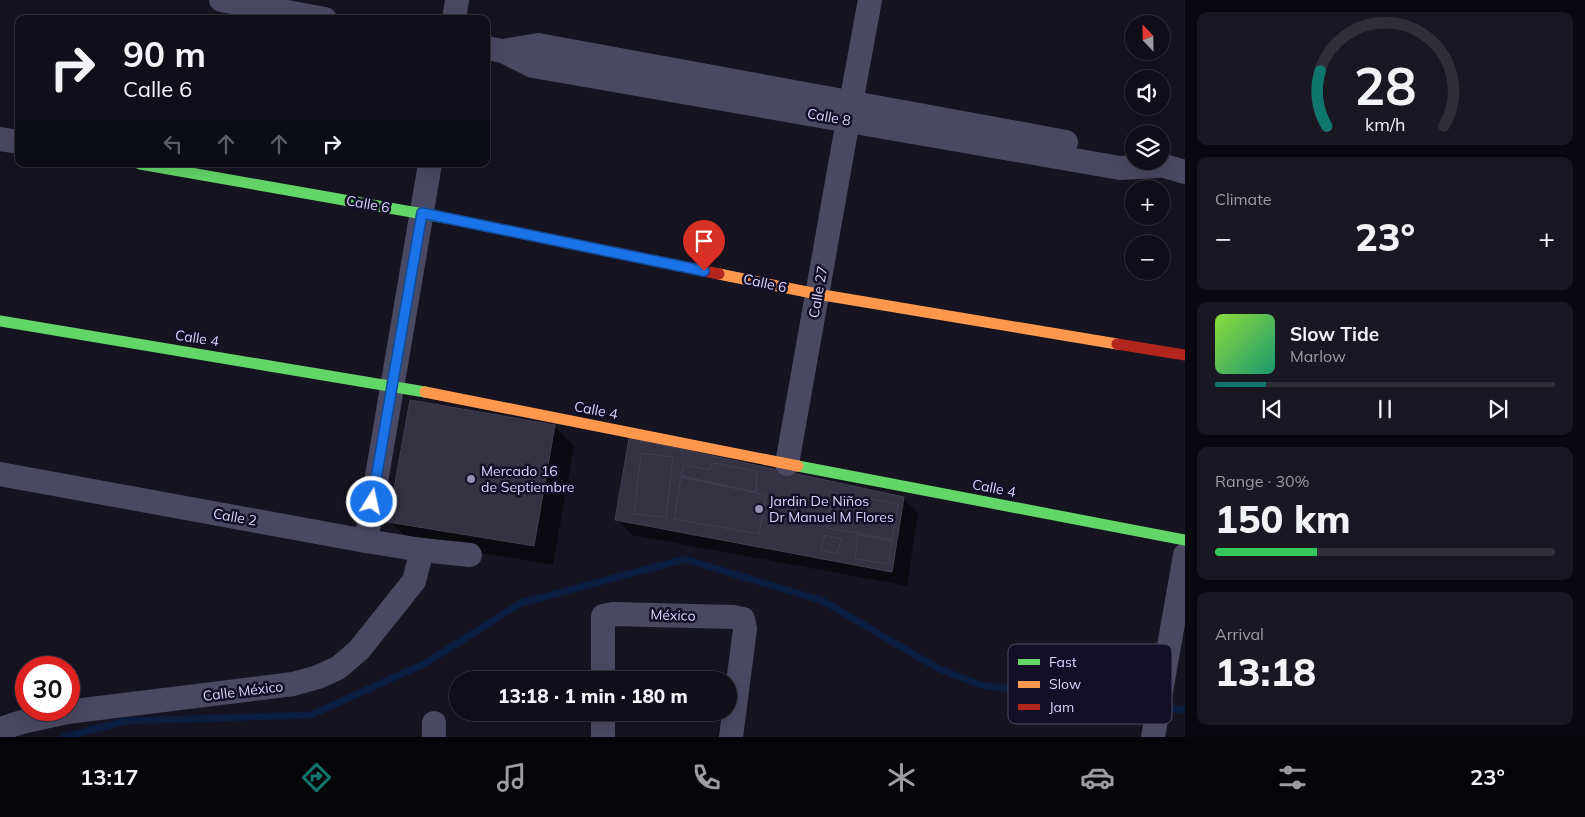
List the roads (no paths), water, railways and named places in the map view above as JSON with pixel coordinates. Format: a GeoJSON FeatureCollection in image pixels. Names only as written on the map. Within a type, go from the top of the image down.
{"type":"FeatureCollection","features":[{"type":"Feature","properties":{"kind":"street"},"geometry":{"type":"LineString","coordinates":[[221,0],[304,15]]}},
{"type":"Feature","properties":{"kind":"street"},"geometry":{"type":"LineString","coordinates":[[455,15],[457,0]]}},
{"type":"Feature","properties":{"kind":"street","name":"Calle 27"},"geometry":{"type":"LineString","coordinates":[[787,464],[870,0]]}},
{"type":"Feature","properties":{"kind":"street","name":"Calle 8"},"geometry":{"type":"LineString","coordinates":[[495,49],[538,45],[850,112],[1120,168],[1125,167]]}},
{"type":"Feature","properties":{"kind":"street","name":"Calle 8"},"geometry":{"type":"LineString","coordinates":[[850,112],[1125,153]]}},
{"type":"Feature","properties":{"kind":"street"},"geometry":{"type":"LineString","coordinates":[[0,139],[15,141]]}},
{"type":"Feature","properties":{"kind":"street","name":"Calle 6"},"geometry":{"type":"LineString","coordinates":[[157,167],[422,213],[818,294],[1185,355]]}},
{"type":"Feature","properties":{"kind":"street"},"geometry":{"type":"LineString","coordinates":[[366,541],[430,167]]}},
{"type":"Feature","properties":{"kind":"street","name":"Calle 8"},"geometry":{"type":"LineString","coordinates":[[1170,168],[1185,172]]}},
{"type":"Feature","properties":{"kind":"street","name":"Calle 4"},"geometry":{"type":"LineString","coordinates":[[0,321],[392,385],[787,464],[1185,540]]}},
{"type":"Feature","properties":{"kind":"street","name":"Calle 2"},"geometry":{"type":"LineString","coordinates":[[0,474],[366,541],[470,555]]}},
{"type":"Feature","properties":{"kind":"street","name":"Calle México"},"geometry":{"type":"LineString","coordinates":[[0,730],[22,722],[67,712],[293,684],[318,677],[338,668],[359,650],[414,581],[422,550]]}},
{"type":"Feature","properties":{"kind":"street"},"geometry":{"type":"LineString","coordinates":[[1170,644],[1185,556]]}},
{"type":"Feature","properties":{"kind":"street","name":"México"},"geometry":{"type":"LineString","coordinates":[[603,671],[603,616],[641,614],[733,617],[743,619],[744,629],[737,687]]}},
{"type":"Feature","properties":{"kind":"street"},"geometry":{"type":"LineString","coordinates":[[603,721],[603,737]]}},
{"type":"Feature","properties":{"kind":"street","name":"México"},"geometry":{"type":"LineString","coordinates":[[731,737],[733,721]]}},
{"type":"Feature","properties":{"kind":"waterway"},"geometry":{"type":"LineString","coordinates":[[64,737],[126,721],[311,715],[426,663],[521,603],[685,559],[823,601],[939,669],[981,685],[1008,689]]}},
{"type":"Feature","properties":{"kind":"waterway"},"geometry":{"type":"LineString","coordinates":[[1172,709],[1185,710]]}},
{"type":"Feature","properties":{"kind":"place","name":"Mercado 16 de Septiembre"},"geometry":{"type":"Point","coordinates":[471,479]}},
{"type":"Feature","properties":{"kind":"place","name":"Jardin De Niños Dr Manuel M Flores"},"geometry":{"type":"Point","coordinates":[759,509]}}]}
